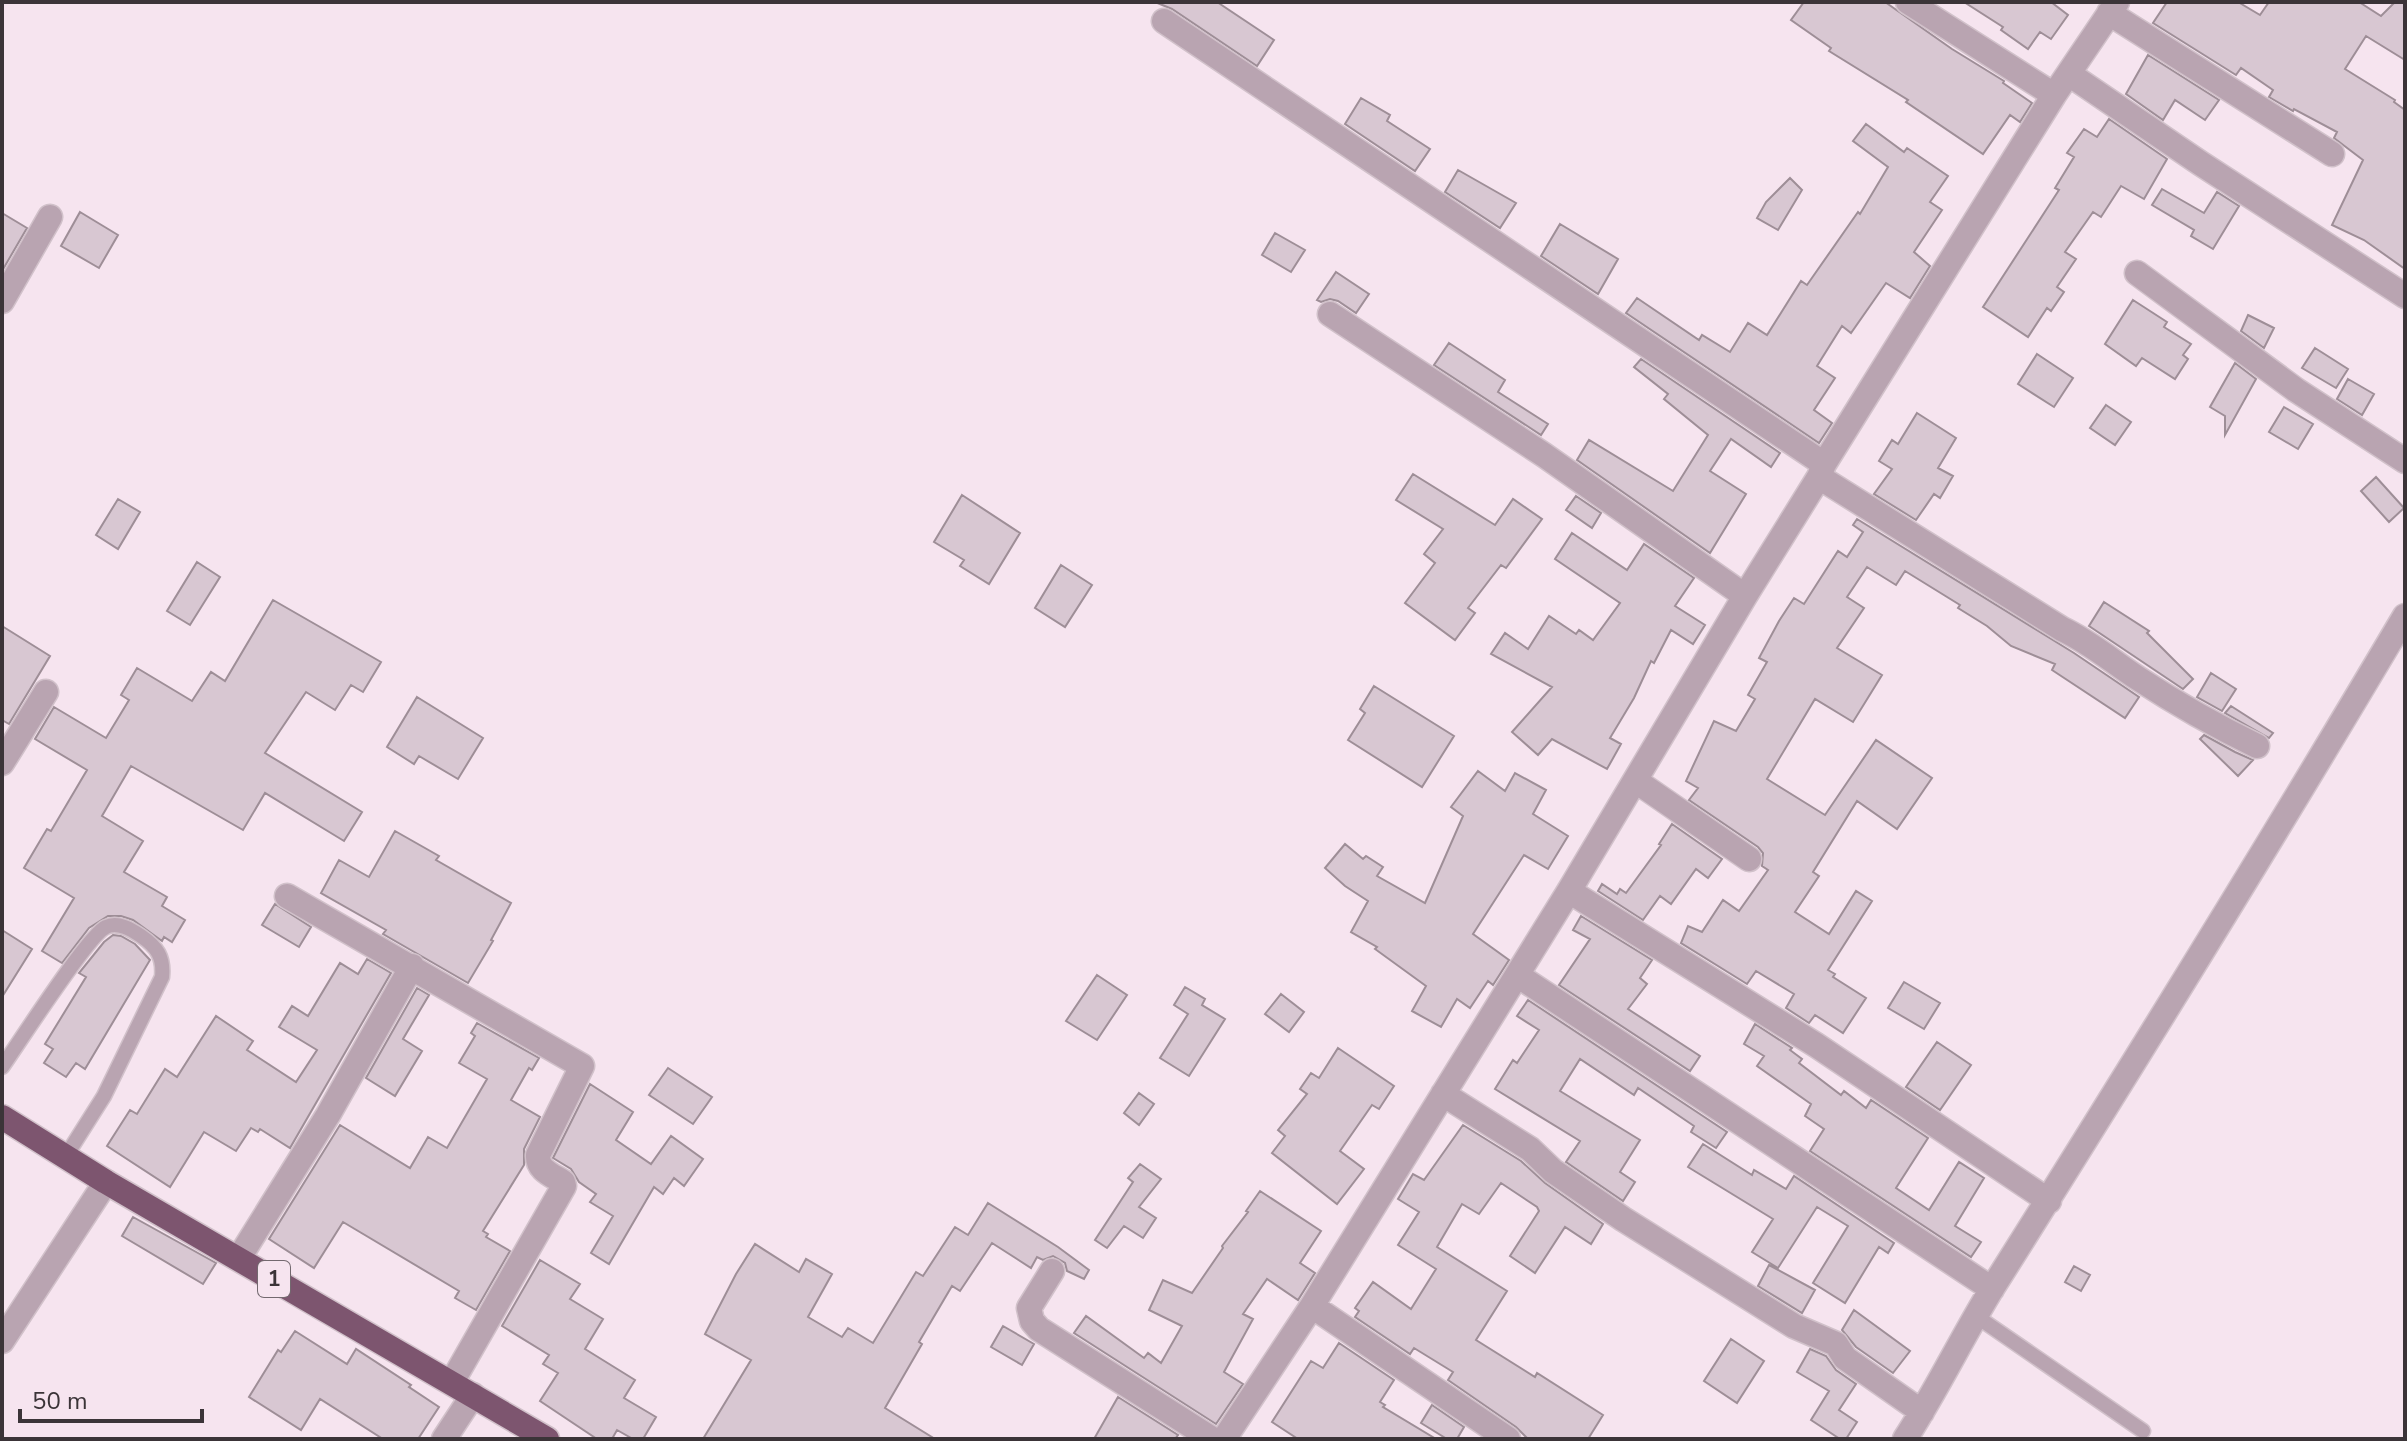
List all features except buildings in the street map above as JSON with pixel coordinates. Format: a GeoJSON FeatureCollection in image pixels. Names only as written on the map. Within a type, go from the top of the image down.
{"type":"FeatureCollection","features":[{"type":"Feature","properties":{"kind":"highway","name":"1"},"geometry":{"type":"LineString","coordinates":[[2,1117],[106,1182],[547,1439]]}},
{"type":"Feature","properties":{"kind":"street"},"geometry":{"type":"LineString","coordinates":[[1908,2],[2054,95]]}},
{"type":"Feature","properties":{"kind":"street"},"geometry":{"type":"LineString","coordinates":[[1052,1271],[1029,1308],[1032,1321],[1039,1329],[1224,1438],[1312,1306],[1569,891],[1822,470],[2054,95],[2113,7],[2332,154]]}},
{"type":"Feature","properties":{"kind":"street"},"geometry":{"type":"LineString","coordinates":[[1164,21],[1822,470],[2062,629],[2086,640],[2192,714],[2257,746]]}},
{"type":"Feature","properties":{"kind":"street"},"geometry":{"type":"LineString","coordinates":[[2069,74],[2405,296]]}},
{"type":"Feature","properties":{"kind":"street"},"geometry":{"type":"LineString","coordinates":[[2,301],[50,217]]}},
{"type":"Feature","properties":{"kind":"street"},"geometry":{"type":"LineString","coordinates":[[2137,273],[2296,390],[2405,461]]}},
{"type":"Feature","properties":{"kind":"street"},"geometry":{"type":"LineString","coordinates":[[1330,314],[1544,455],[1745,596]]}},
{"type":"Feature","properties":{"kind":"street"},"geometry":{"type":"LineString","coordinates":[[1905,1439],[1992,1289],[2049,1201],[2405,616]]}},
{"type":"Feature","properties":{"kind":"street"},"geometry":{"type":"LineString","coordinates":[[2,763],[46,692]]}},
{"type":"Feature","properties":{"kind":"street"},"geometry":{"type":"LineString","coordinates":[[1636,781],[1749,859]]}},
{"type":"Feature","properties":{"kind":"street"},"geometry":{"type":"LineString","coordinates":[[1569,891],[1816,1045],[2049,1201]]}},
{"type":"Feature","properties":{"kind":"street"},"geometry":{"type":"LineString","coordinates":[[287,896],[582,1066],[538,1155],[541,1167],[563,1182],[564,1186],[452,1382]]}},
{"type":"Feature","properties":{"kind":"street"},"geometry":{"type":"LineString","coordinates":[[239,1258],[328,1115],[412,966]]}},
{"type":"Feature","properties":{"kind":"street"},"geometry":{"type":"LineString","coordinates":[[1517,975],[1992,1289]]}},
{"type":"Feature","properties":{"kind":"street"},"geometry":{"type":"LineString","coordinates":[[1443,1094],[1530,1149],[1553,1171],[1623,1219],[1794,1326],[1836,1344],[1845,1358],[1922,1412]]}},
{"type":"Feature","properties":{"kind":"street"},"geometry":{"type":"LineString","coordinates":[[2,1341],[106,1182]]}},
{"type":"Feature","properties":{"kind":"street"},"geometry":{"type":"LineString","coordinates":[[1312,1306],[1508,1439]]}},
{"type":"Feature","properties":{"kind":"street"},"geometry":{"type":"LineString","coordinates":[[444,1439],[473,1395]]}},
{"type":"Feature","properties":{"kind":"lane"},"geometry":{"type":"LineString","coordinates":[[2,1067],[87,945],[105,927],[114,924],[124,927],[152,944],[162,960],[162,977],[104,1096],[66,1156]]}},
{"type":"Feature","properties":{"kind":"lane"},"geometry":{"type":"LineString","coordinates":[[1976,1316],[2143,1431]]}}]}
